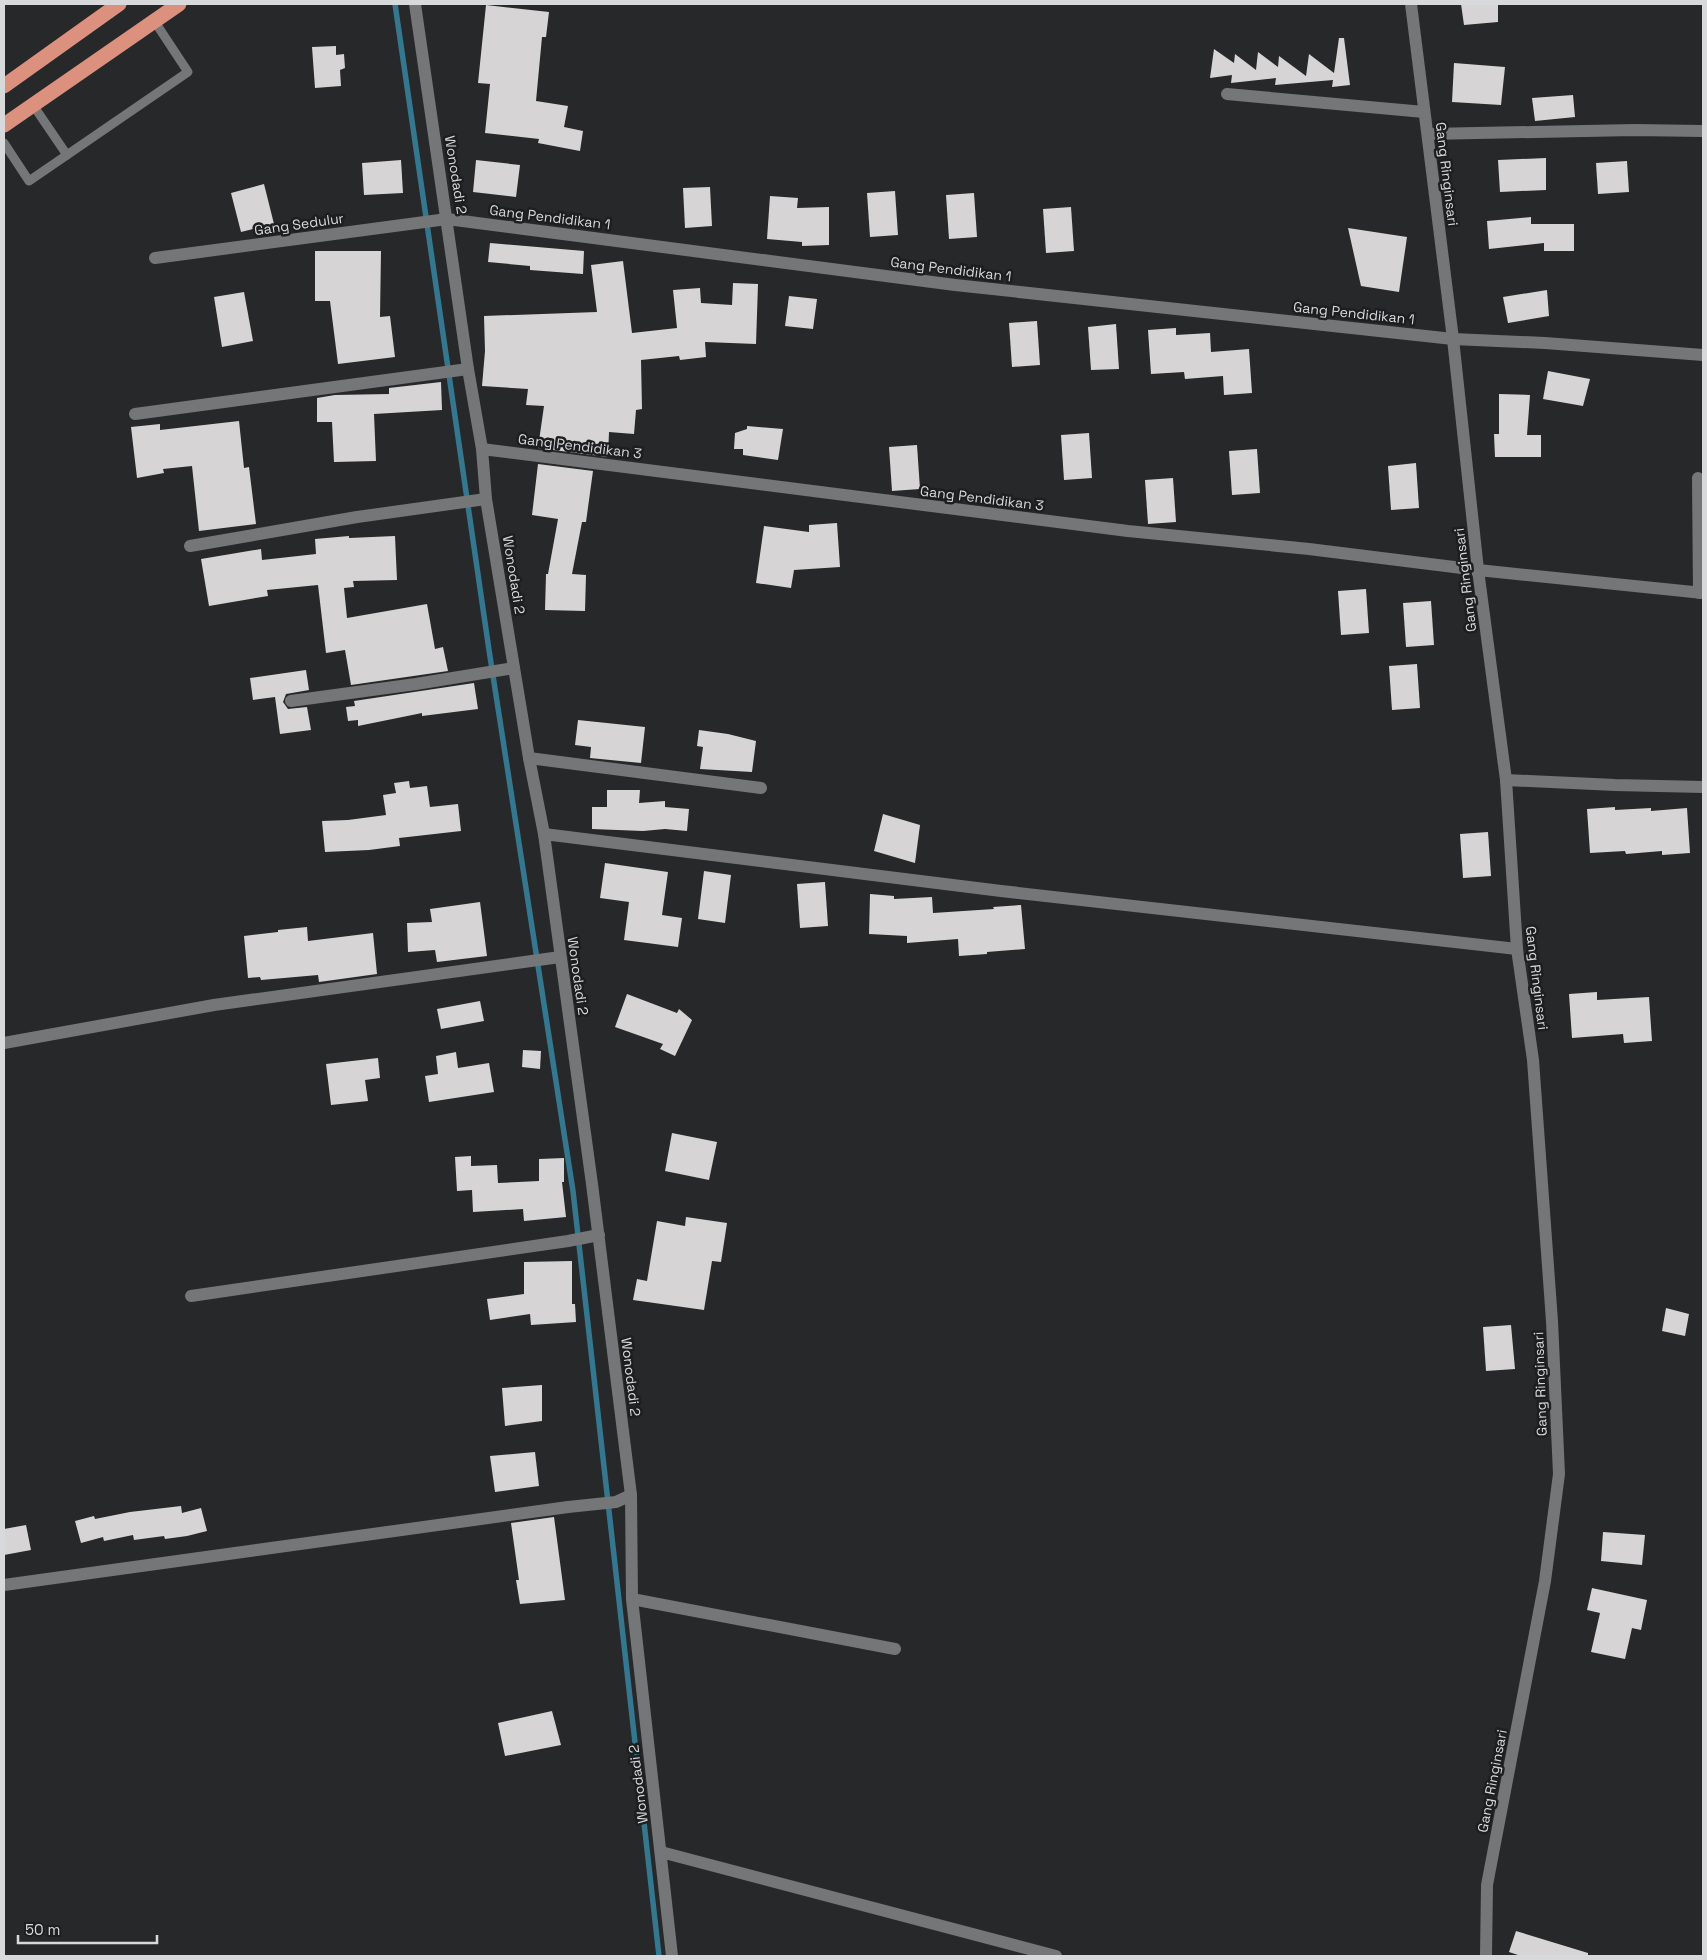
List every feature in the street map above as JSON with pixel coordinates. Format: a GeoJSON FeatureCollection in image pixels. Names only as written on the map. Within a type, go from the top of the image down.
{"type":"FeatureCollection","features":[{"type":"Feature","properties":{"kind":"highway"},"geometry":{"type":"LineString","coordinates":[[4,86],[119,4]]}},
{"type":"Feature","properties":{"kind":"highway"},"geometry":{"type":"LineString","coordinates":[[4,125],[179,4]]}},
{"type":"Feature","properties":{"kind":"street","name":"Wonodadi 2"},"geometry":{"type":"LineString","coordinates":[[415,4],[468,369],[482,449],[486,499],[529,758],[544,834],[631,1496],[632,1599],[672,1956]]}},
{"type":"Feature","properties":{"kind":"street","name":"Gang Ringinsari"},"geometry":{"type":"LineString","coordinates":[[1411,4],[1453,339],[1478,570],[1506,780],[1517,949],[1533,1060],[1552,1321],[1559,1474],[1546,1581],[1487,1885],[1489,1956]]}},
{"type":"Feature","properties":{"kind":"street"},"geometry":{"type":"LineString","coordinates":[[1227,94],[1424,112]]}},
{"type":"Feature","properties":{"kind":"street"},"geometry":{"type":"LineString","coordinates":[[1428,134],[1634,130],[1703,131]]}},
{"type":"Feature","properties":{"kind":"street","name":"Gang Sedulur"},"geometry":{"type":"LineString","coordinates":[[155,258],[447,219]]}},
{"type":"Feature","properties":{"kind":"street","name":"Gang Pendidikan 1"},"geometry":{"type":"LineString","coordinates":[[447,219],[955,285],[1453,339],[1703,355]]}},
{"type":"Feature","properties":{"kind":"street"},"geometry":{"type":"LineString","coordinates":[[135,414],[468,369]]}},
{"type":"Feature","properties":{"kind":"street","name":"Gang Pendidikan 3"},"geometry":{"type":"LineString","coordinates":[[482,449],[1128,532],[1309,549],[1478,570],[1701,593]]}},
{"type":"Feature","properties":{"kind":"street"},"geometry":{"type":"LineString","coordinates":[[1698,478],[1701,593]]}},
{"type":"Feature","properties":{"kind":"street"},"geometry":{"type":"LineString","coordinates":[[190,546],[357,517],[486,499]]}},
{"type":"Feature","properties":{"kind":"street"},"geometry":{"type":"LineString","coordinates":[[292,701],[514,668]]}},
{"type":"Feature","properties":{"kind":"street"},"geometry":{"type":"LineString","coordinates":[[529,758],[761,788]]}},
{"type":"Feature","properties":{"kind":"street"},"geometry":{"type":"LineString","coordinates":[[1506,780],[1703,787]]}},
{"type":"Feature","properties":{"kind":"street"},"geometry":{"type":"LineString","coordinates":[[544,834],[1001,891],[1517,949]]}},
{"type":"Feature","properties":{"kind":"street"},"geometry":{"type":"LineString","coordinates":[[4,1044],[214,1004],[560,957]]}},
{"type":"Feature","properties":{"kind":"street"},"geometry":{"type":"LineString","coordinates":[[191,1296],[596,1236]]}},
{"type":"Feature","properties":{"kind":"street"},"geometry":{"type":"LineString","coordinates":[[4,1585],[616,1502],[631,1496]]}},
{"type":"Feature","properties":{"kind":"street"},"geometry":{"type":"LineString","coordinates":[[632,1599],[895,1648]]}},
{"type":"Feature","properties":{"kind":"street"},"geometry":{"type":"LineString","coordinates":[[661,1852],[1056,1956]]}},
{"type":"Feature","properties":{"kind":"lane"},"geometry":{"type":"LineString","coordinates":[[4,143],[29,181],[188,72],[155,22]]}},
{"type":"Feature","properties":{"kind":"lane"},"geometry":{"type":"LineString","coordinates":[[32,105],[66,155]]}},
{"type":"Feature","properties":{"kind":"building"},"geometry":{"type":"Polygon","coordinates":[[[1461,4],[1498,4],[1498,22],[1464,25],[1461,4]]]}},
{"type":"Feature","properties":{"kind":"building"},"geometry":{"type":"Polygon","coordinates":[[[486,5],[549,12],[546,37],[542,37],[536,101],[568,106],[564,127],[583,131],[580,151],[538,143],[539,139],[485,133],[490,84],[478,83],[486,5]]]}},
{"type":"Feature","properties":{"kind":"building"},"geometry":{"type":"Polygon","coordinates":[[[1339,38],[1344,38],[1350,85],[1332,87],[1333,80],[1275,85],[1276,78],[1231,83],[1232,75],[1210,78],[1214,49],[1234,63],[1235,54],[1256,70],[1258,52],[1278,67],[1279,56],[1306,76],[1309,54],[1334,73],[1339,38]]]}},
{"type":"Feature","properties":{"kind":"building"},"geometry":{"type":"Polygon","coordinates":[[[336,46],[336,55],[344,54],[345,68],[340,70],[341,86],[315,88],[312,47],[336,46]]]}},
{"type":"Feature","properties":{"kind":"building"},"geometry":{"type":"Polygon","coordinates":[[[1454,63],[1505,67],[1501,105],[1452,102],[1454,63]]]}},
{"type":"Feature","properties":{"kind":"building"},"geometry":{"type":"Polygon","coordinates":[[[1573,95],[1575,117],[1535,121],[1532,98],[1573,95]]]}},
{"type":"Feature","properties":{"kind":"building"},"geometry":{"type":"Polygon","coordinates":[[[1546,158],[1546,190],[1500,192],[1498,160],[1546,158]]]}},
{"type":"Feature","properties":{"kind":"building"},"geometry":{"type":"Polygon","coordinates":[[[401,160],[403,193],[364,195],[362,163],[401,160]]]}},
{"type":"Feature","properties":{"kind":"building"},"geometry":{"type":"Polygon","coordinates":[[[476,160],[520,165],[516,197],[473,192],[476,160]]]}},
{"type":"Feature","properties":{"kind":"building"},"geometry":{"type":"Polygon","coordinates":[[[1627,161],[1629,192],[1598,194],[1596,163],[1627,161]]]}},
{"type":"Feature","properties":{"kind":"building"},"geometry":{"type":"Polygon","coordinates":[[[264,184],[274,224],[241,232],[231,193],[264,184]]]}},
{"type":"Feature","properties":{"kind":"building"},"geometry":{"type":"Polygon","coordinates":[[[710,187],[712,226],[685,228],[683,188],[710,187]]]}},
{"type":"Feature","properties":{"kind":"building"},"geometry":{"type":"Polygon","coordinates":[[[895,191],[898,235],[870,237],[867,193],[895,191]]]}},
{"type":"Feature","properties":{"kind":"building"},"geometry":{"type":"Polygon","coordinates":[[[974,193],[977,237],[949,239],[946,195],[974,193]]]}},
{"type":"Feature","properties":{"kind":"building"},"geometry":{"type":"Polygon","coordinates":[[[770,196],[798,198],[797,208],[829,207],[829,245],[802,246],[802,242],[767,239],[770,196]]]}},
{"type":"Feature","properties":{"kind":"building"},"geometry":{"type":"Polygon","coordinates":[[[1071,207],[1074,251],[1046,253],[1043,209],[1071,207]]]}},
{"type":"Feature","properties":{"kind":"building"},"geometry":{"type":"Polygon","coordinates":[[[1531,217],[1531,224],[1574,224],[1574,251],[1544,251],[1544,243],[1489,249],[1487,221],[1531,217]]]}},
{"type":"Feature","properties":{"kind":"building"},"geometry":{"type":"Polygon","coordinates":[[[1348,228],[1407,237],[1399,292],[1361,286],[1348,228]]]}},
{"type":"Feature","properties":{"kind":"building"},"geometry":{"type":"Polygon","coordinates":[[[490,243],[584,251],[583,274],[530,270],[530,266],[488,262],[490,243]]]}},
{"type":"Feature","properties":{"kind":"building"},"geometry":{"type":"Polygon","coordinates":[[[315,251],[381,251],[380,317],[390,316],[395,357],[338,364],[330,301],[315,301],[315,251]]]}},
{"type":"Feature","properties":{"kind":"building"},"geometry":{"type":"Polygon","coordinates":[[[623,261],[632,333],[677,328],[673,290],[700,288],[701,303],[732,305],[733,283],[758,284],[756,344],[705,342],[706,357],[680,360],[679,356],[641,360],[642,409],[636,410],[634,434],[609,432],[608,457],[538,448],[544,406],[526,405],[528,389],[482,386],[485,351],[484,316],[597,312],[591,265],[623,261]]]}},
{"type":"Feature","properties":{"kind":"building"},"geometry":{"type":"Polygon","coordinates":[[[1547,290],[1549,316],[1508,323],[1503,297],[1547,290]]]}},
{"type":"Feature","properties":{"kind":"building"},"geometry":{"type":"Polygon","coordinates":[[[244,292],[253,341],[222,347],[214,297],[244,292]]]}},
{"type":"Feature","properties":{"kind":"building"},"geometry":{"type":"Polygon","coordinates":[[[789,296],[817,299],[813,329],[785,326],[789,296]]]}},
{"type":"Feature","properties":{"kind":"building"},"geometry":{"type":"Polygon","coordinates":[[[1037,321],[1040,365],[1012,367],[1009,323],[1037,321]]]}},
{"type":"Feature","properties":{"kind":"building"},"geometry":{"type":"Polygon","coordinates":[[[1116,324],[1119,369],[1091,370],[1088,327],[1116,324]]]}},
{"type":"Feature","properties":{"kind":"building"},"geometry":{"type":"Polygon","coordinates":[[[1176,328],[1176,335],[1210,333],[1211,352],[1249,349],[1252,393],[1224,395],[1223,376],[1185,379],[1184,372],[1151,374],[1148,330],[1176,328]]]}},
{"type":"Feature","properties":{"kind":"building"},"geometry":{"type":"Polygon","coordinates":[[[1548,371],[1590,379],[1583,406],[1543,399],[1548,371]]]}},
{"type":"Feature","properties":{"kind":"building"},"geometry":{"type":"Polygon","coordinates":[[[441,382],[442,410],[374,414],[376,461],[334,462],[332,422],[317,422],[317,398],[335,395],[389,394],[389,388],[441,382]]]}},
{"type":"Feature","properties":{"kind":"building"},"geometry":{"type":"Polygon","coordinates":[[[1499,394],[1530,395],[1527,435],[1541,435],[1541,457],[1495,457],[1494,434],[1499,434],[1499,394]]]}},
{"type":"Feature","properties":{"kind":"building"},"geometry":{"type":"Polygon","coordinates":[[[239,421],[244,468],[249,467],[256,524],[199,531],[192,466],[163,469],[164,473],[137,478],[131,427],[160,424],[160,430],[239,421]]]}},
{"type":"Feature","properties":{"kind":"building"},"geometry":{"type":"Polygon","coordinates":[[[747,426],[783,429],[778,460],[743,455],[743,449],[734,449],[735,433],[747,429],[747,426]]]}},
{"type":"Feature","properties":{"kind":"building"},"geometry":{"type":"Polygon","coordinates":[[[1089,433],[1092,478],[1064,480],[1061,435],[1089,433]]]}},
{"type":"Feature","properties":{"kind":"building"},"geometry":{"type":"Polygon","coordinates":[[[917,445],[920,489],[892,491],[889,447],[917,445]]]}},
{"type":"Feature","properties":{"kind":"building"},"geometry":{"type":"Polygon","coordinates":[[[1257,449],[1260,493],[1232,495],[1229,451],[1257,449]]]}},
{"type":"Feature","properties":{"kind":"building"},"geometry":{"type":"Polygon","coordinates":[[[1416,463],[1419,508],[1391,510],[1388,466],[1416,463]]]}},
{"type":"Feature","properties":{"kind":"building"},"geometry":{"type":"Polygon","coordinates":[[[538,464],[593,471],[586,522],[582,522],[572,574],[586,575],[585,611],[545,610],[546,574],[548,574],[558,519],[532,515],[538,464]]]}},
{"type":"Feature","properties":{"kind":"building"},"geometry":{"type":"Polygon","coordinates":[[[1173,478],[1176,522],[1148,524],[1145,480],[1173,478]]]}},
{"type":"Feature","properties":{"kind":"building"},"geometry":{"type":"Polygon","coordinates":[[[837,523],[840,567],[794,570],[791,588],[756,583],[764,526],[809,532],[809,525],[837,523]]]}},
{"type":"Feature","properties":{"kind":"building"},"geometry":{"type":"Polygon","coordinates":[[[349,536],[349,538],[395,536],[397,580],[353,581],[354,587],[344,588],[347,618],[427,604],[435,649],[443,647],[448,671],[351,685],[345,650],[326,653],[318,585],[267,590],[268,596],[209,606],[201,559],[261,549],[262,560],[316,554],[315,539],[349,536]]]}},
{"type":"Feature","properties":{"kind":"building"},"geometry":{"type":"Polygon","coordinates":[[[1366,589],[1369,633],[1341,635],[1338,591],[1366,589]]]}},
{"type":"Feature","properties":{"kind":"building"},"geometry":{"type":"Polygon","coordinates":[[[1431,601],[1434,645],[1406,647],[1403,603],[1431,601]]]}},
{"type":"Feature","properties":{"kind":"building"},"geometry":{"type":"Polygon","coordinates":[[[1417,664],[1420,708],[1392,710],[1389,666],[1417,664]]]}},
{"type":"Feature","properties":{"kind":"building"},"geometry":{"type":"Polygon","coordinates":[[[306,670],[309,690],[286,694],[283,702],[288,709],[307,707],[311,730],[280,734],[275,697],[253,700],[250,678],[306,670]]]}},
{"type":"Feature","properties":{"kind":"building"},"geometry":{"type":"Polygon","coordinates":[[[474,683],[478,709],[422,716],[422,713],[358,726],[358,720],[348,721],[346,707],[355,706],[354,701],[474,683]]]}},
{"type":"Feature","properties":{"kind":"building"},"geometry":{"type":"Polygon","coordinates":[[[578,720],[645,727],[641,763],[590,758],[591,747],[575,745],[578,720]]]}},
{"type":"Feature","properties":{"kind":"building"},"geometry":{"type":"Polygon","coordinates":[[[699,730],[728,734],[756,741],[752,772],[700,769],[703,747],[697,746],[699,730]]]}},
{"type":"Feature","properties":{"kind":"building"},"geometry":{"type":"Polygon","coordinates":[[[409,781],[410,788],[427,786],[430,807],[458,804],[461,831],[399,838],[400,846],[369,850],[325,852],[322,821],[386,815],[383,795],[396,793],[394,783],[409,781]]]}},
{"type":"Feature","properties":{"kind":"building"},"geometry":{"type":"Polygon","coordinates":[[[607,790],[640,790],[639,803],[665,801],[665,807],[689,809],[687,831],[665,829],[643,831],[592,829],[592,807],[607,807],[607,790]]]}},
{"type":"Feature","properties":{"kind":"building"},"geometry":{"type":"Polygon","coordinates":[[[1615,807],[1615,810],[1651,808],[1651,811],[1687,808],[1690,853],[1662,855],[1662,851],[1626,854],[1625,851],[1590,853],[1587,809],[1615,807]]]}},
{"type":"Feature","properties":{"kind":"building"},"geometry":{"type":"Polygon","coordinates":[[[883,814],[920,825],[915,863],[874,851],[883,814]]]}},
{"type":"Feature","properties":{"kind":"building"},"geometry":{"type":"Polygon","coordinates":[[[1488,832],[1491,876],[1463,878],[1460,834],[1488,832]]]}},
{"type":"Feature","properties":{"kind":"building"},"geometry":{"type":"Polygon","coordinates":[[[605,863],[668,872],[662,915],[682,918],[678,947],[624,940],[629,902],[600,898],[605,863]]]}},
{"type":"Feature","properties":{"kind":"building"},"geometry":{"type":"Polygon","coordinates":[[[704,871],[731,875],[725,923],[698,919],[704,871]]]}},
{"type":"Feature","properties":{"kind":"building"},"geometry":{"type":"Polygon","coordinates":[[[825,882],[828,926],[800,928],[797,884],[825,882]]]}},
{"type":"Feature","properties":{"kind":"building"},"geometry":{"type":"Polygon","coordinates":[[[870,894],[894,896],[894,899],[932,897],[933,913],[994,909],[993,907],[1021,905],[1025,949],[959,956],[958,939],[907,943],[907,936],[869,934],[870,894]]]}},
{"type":"Feature","properties":{"kind":"building"},"geometry":{"type":"Polygon","coordinates":[[[480,902],[487,956],[437,962],[435,950],[408,952],[407,923],[432,922],[430,909],[480,902]]]}},
{"type":"Feature","properties":{"kind":"building"},"geometry":{"type":"Polygon","coordinates":[[[307,927],[308,941],[373,933],[377,974],[319,982],[318,975],[261,980],[260,977],[248,978],[244,936],[307,927]]]}},
{"type":"Feature","properties":{"kind":"building"},"geometry":{"type":"Polygon","coordinates":[[[1597,992],[1597,1000],[1649,997],[1652,1041],[1624,1043],[1623,1034],[1572,1038],[1569,994],[1597,992]]]}},
{"type":"Feature","properties":{"kind":"building"},"geometry":{"type":"Polygon","coordinates":[[[627,994],[677,1013],[679,1009],[692,1020],[675,1056],[660,1049],[663,1044],[615,1027],[627,994]]]}},
{"type":"Feature","properties":{"kind":"building"},"geometry":{"type":"Polygon","coordinates":[[[480,1001],[484,1021],[441,1029],[437,1009],[480,1001]]]}},
{"type":"Feature","properties":{"kind":"building"},"geometry":{"type":"Polygon","coordinates":[[[523,1050],[541,1051],[540,1069],[522,1067],[523,1050]]]}},
{"type":"Feature","properties":{"kind":"building"},"geometry":{"type":"Polygon","coordinates":[[[456,1052],[458,1068],[489,1063],[494,1092],[429,1102],[425,1076],[438,1074],[436,1056],[456,1052]]]}},
{"type":"Feature","properties":{"kind":"building"},"geometry":{"type":"Polygon","coordinates":[[[378,1058],[380,1078],[365,1080],[368,1101],[331,1105],[326,1064],[378,1058]]]}},
{"type":"Feature","properties":{"kind":"building"},"geometry":{"type":"Polygon","coordinates":[[[672,1133],[717,1142],[709,1180],[665,1171],[672,1133]]]}},
{"type":"Feature","properties":{"kind":"building"},"geometry":{"type":"Polygon","coordinates":[[[471,1156],[471,1166],[497,1165],[498,1183],[539,1181],[539,1159],[564,1158],[564,1182],[562,1182],[566,1217],[524,1221],[523,1209],[473,1212],[472,1190],[457,1191],[455,1157],[471,1156]]]}},
{"type":"Feature","properties":{"kind":"building"},"geometry":{"type":"Polygon","coordinates":[[[686,1217],[727,1223],[721,1262],[712,1261],[704,1310],[633,1300],[637,1279],[647,1281],[657,1221],[685,1226],[686,1217]]]}},
{"type":"Feature","properties":{"kind":"building"},"geometry":{"type":"Polygon","coordinates":[[[572,1261],[572,1304],[575,1304],[576,1322],[531,1325],[530,1314],[490,1320],[487,1299],[524,1294],[524,1262],[572,1261]]]}},
{"type":"Feature","properties":{"kind":"building"},"geometry":{"type":"Polygon","coordinates":[[[1666,1308],[1689,1314],[1685,1336],[1662,1331],[1666,1308]]]}},
{"type":"Feature","properties":{"kind":"building"},"geometry":{"type":"Polygon","coordinates":[[[1511,1325],[1515,1369],[1486,1371],[1483,1327],[1511,1325]]]}},
{"type":"Feature","properties":{"kind":"building"},"geometry":{"type":"Polygon","coordinates":[[[542,1385],[542,1421],[505,1426],[502,1388],[542,1385]]]}},
{"type":"Feature","properties":{"kind":"building"},"geometry":{"type":"Polygon","coordinates":[[[535,1452],[539,1486],[495,1492],[490,1456],[535,1452]]]}},
{"type":"Feature","properties":{"kind":"building"},"geometry":{"type":"Polygon","coordinates":[[[181,1506],[182,1513],[201,1508],[207,1531],[165,1539],[164,1536],[134,1540],[133,1535],[104,1541],[103,1537],[81,1543],[75,1521],[94,1516],[95,1519],[130,1512],[181,1506]]]}},
{"type":"Feature","properties":{"kind":"building"},"geometry":{"type":"Polygon","coordinates":[[[554,1517],[565,1600],[520,1604],[516,1580],[519,1580],[511,1523],[554,1517]]]}},
{"type":"Feature","properties":{"kind":"building"},"geometry":{"type":"Polygon","coordinates":[[[26,1525],[31,1550],[4,1555],[4,1529],[26,1525]]]}},
{"type":"Feature","properties":{"kind":"building"},"geometry":{"type":"Polygon","coordinates":[[[1603,1532],[1645,1535],[1642,1565],[1601,1561],[1603,1532]]]}},
{"type":"Feature","properties":{"kind":"building"},"geometry":{"type":"Polygon","coordinates":[[[1592,1588],[1647,1600],[1641,1630],[1632,1628],[1625,1659],[1591,1652],[1600,1613],[1587,1610],[1592,1588]]]}},
{"type":"Feature","properties":{"kind":"building"},"geometry":{"type":"Polygon","coordinates":[[[552,1711],[561,1745],[505,1756],[498,1723],[552,1711]]]}},
{"type":"Feature","properties":{"kind":"building"},"geometry":{"type":"Polygon","coordinates":[[[1516,1931],[1588,1953],[1588,1956],[1521,1956],[1509,1952],[1516,1931]]]}},
{"type":"Feature","properties":{"kind":"waterway"},"geometry":{"type":"LineString","coordinates":[[395,4],[489,650],[573,1191],[659,1956]]}}]}
